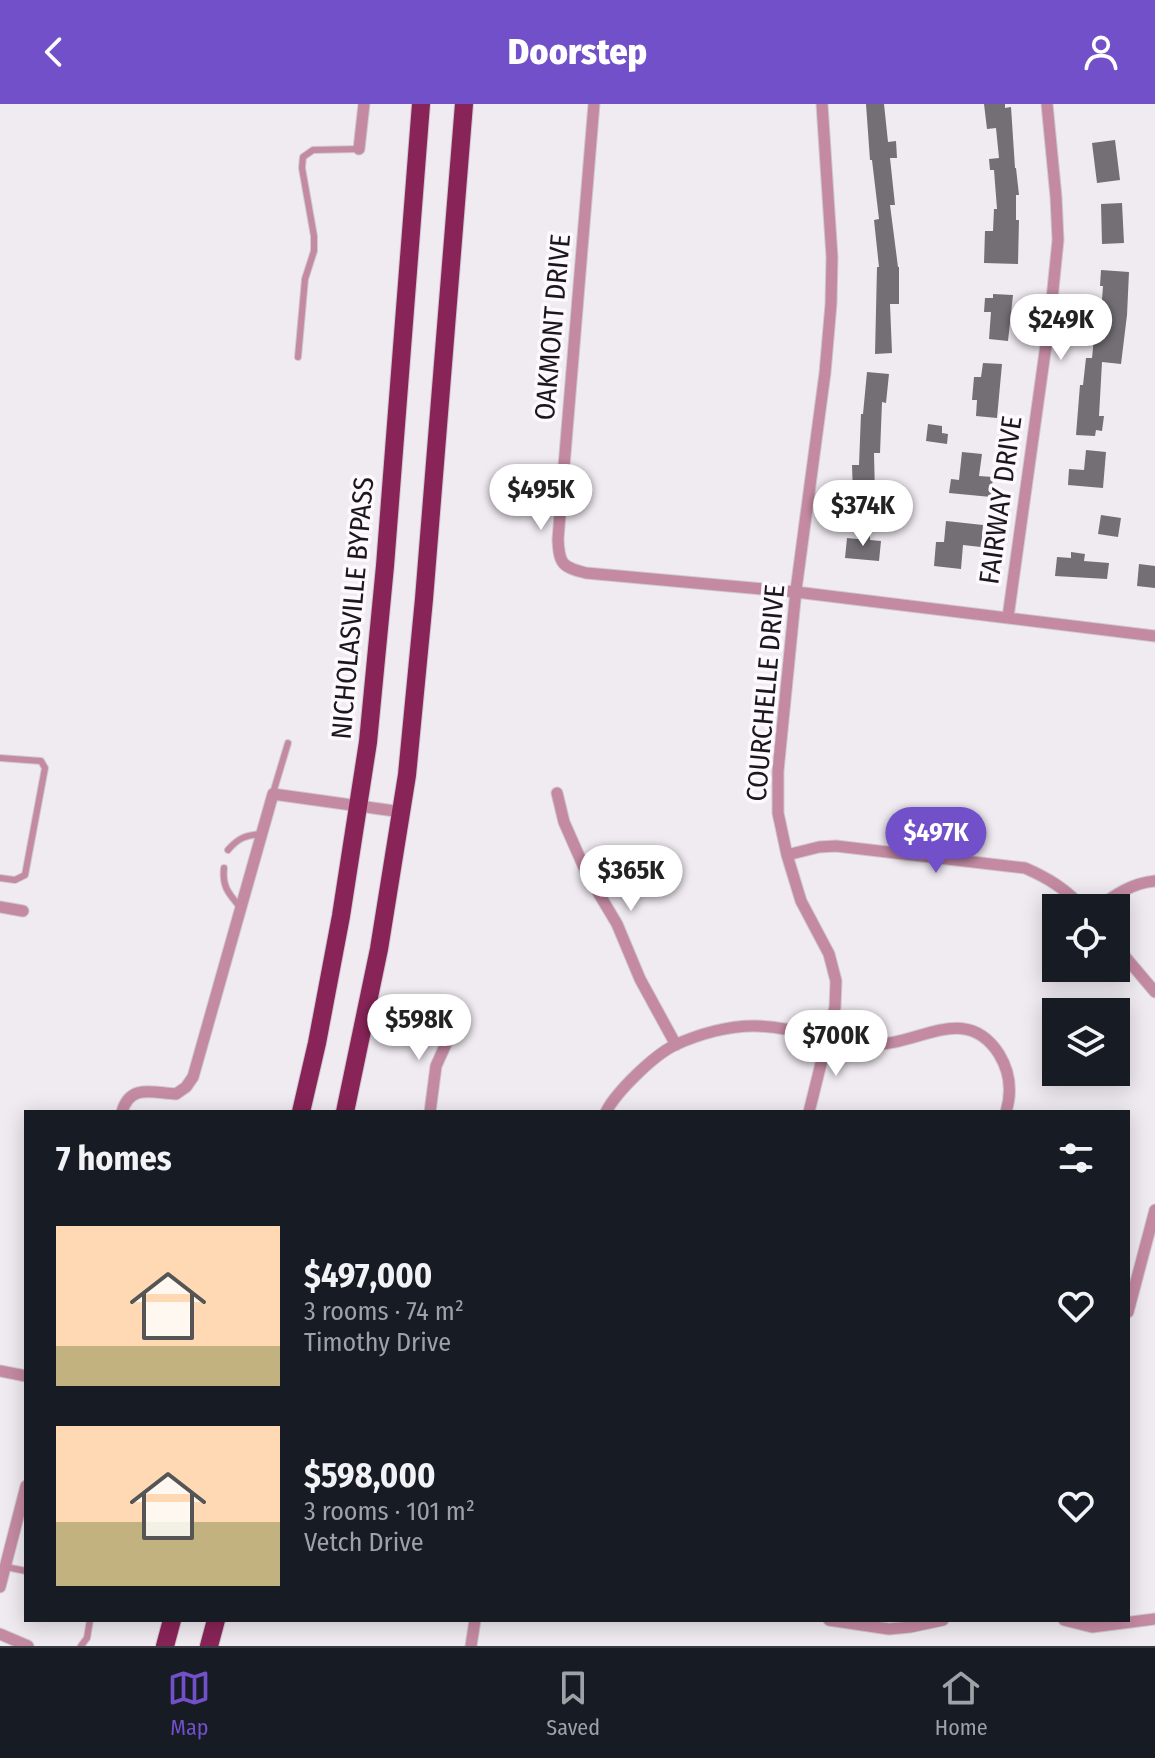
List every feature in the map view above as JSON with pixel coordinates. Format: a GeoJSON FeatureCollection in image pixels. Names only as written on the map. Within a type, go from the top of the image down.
{"type":"FeatureCollection","features":[{"type":"Feature","properties":{"kind":"highway","name":"NICHOLASVILLE BYPASS"},"geometry":{"type":"LineString","coordinates":[[301,1110],[334,959],[359,807],[380,625],[421,104]]}},
{"type":"Feature","properties":{"kind":"highway"},"geometry":{"type":"LineString","coordinates":[[345,1110],[374,978],[402,812],[422,628],[464,104]]}},
{"type":"Feature","properties":{"kind":"highway"},"geometry":{"type":"LineString","coordinates":[[165,1646],[171,1622]]}},
{"type":"Feature","properties":{"kind":"highway"},"geometry":{"type":"LineString","coordinates":[[209,1646],[215,1622]]}},
{"type":"Feature","properties":{"kind":"street"},"geometry":{"type":"LineString","coordinates":[[359,149],[364,104]]}},
{"type":"Feature","properties":{"kind":"street","name":"OAKMONT DRIVE"},"geometry":{"type":"LineString","coordinates":[[594,104],[560,524],[561,562],[586,573],[796,592],[1155,636]]}},
{"type":"Feature","properties":{"kind":"street","name":"COURCHELLE DRIVE"},"geometry":{"type":"LineString","coordinates":[[810,1110],[835,1007],[836,981],[829,954],[801,901],[787,855],[778,813],[778,771],[831,304],[832,257],[822,104]]}},
{"type":"Feature","properties":{"kind":"street","name":"FAIRWAY DRIVE"},"geometry":{"type":"LineString","coordinates":[[1008,617],[1058,240],[1047,104]]}},
{"type":"Feature","properties":{"kind":"street"},"geometry":{"type":"LineString","coordinates":[[557,793],[564,822],[586,872],[617,924],[640,979],[676,1045]]}},
{"type":"Feature","properties":{"kind":"street"},"geometry":{"type":"LineString","coordinates":[[123,1110],[125,1103],[135,1094],[144,1090],[176,1094],[193,1077],[273,794],[402,812]]}},
{"type":"Feature","properties":{"kind":"street"},"geometry":{"type":"LineString","coordinates":[[787,855],[836,846],[1025,868],[1049,879],[1069,894]]}},
{"type":"Feature","properties":{"kind":"street"},"geometry":{"type":"LineString","coordinates":[[1117,894],[1141,882],[1155,881]]}},
{"type":"Feature","properties":{"kind":"street"},"geometry":{"type":"LineString","coordinates":[[0,907],[23,911]]}},
{"type":"Feature","properties":{"kind":"street"},"geometry":{"type":"LineString","coordinates":[[1130,963],[1155,992]]}},
{"type":"Feature","properties":{"kind":"street"},"geometry":{"type":"LineString","coordinates":[[430,1110],[436,1066],[454,1026]]}},
{"type":"Feature","properties":{"kind":"street"},"geometry":{"type":"LineString","coordinates":[[607,1110],[640,1071],[676,1045],[712,1032],[755,1026],[793,1029],[866,1044],[898,1043],[948,1027],[975,1031],[994,1047],[1004,1062],[1009,1080],[1007,1110]]}},
{"type":"Feature","properties":{"kind":"street"},"geometry":{"type":"LineString","coordinates":[[1130,1304],[1155,1210]]}},
{"type":"Feature","properties":{"kind":"street"},"geometry":{"type":"LineString","coordinates":[[0,1371],[24,1376]]}},
{"type":"Feature","properties":{"kind":"street"},"geometry":{"type":"LineString","coordinates":[[0,1587],[21,1528],[24,1503]]}},
{"type":"Feature","properties":{"kind":"street"},"geometry":{"type":"LineString","coordinates":[[1072,1622],[1092,1627],[1155,1619]]}},
{"type":"Feature","properties":{"kind":"street"},"geometry":{"type":"LineString","coordinates":[[471,1646],[475,1622]]}},
{"type":"Feature","properties":{"kind":"street"},"geometry":{"type":"LineString","coordinates":[[842,1622],[889,1629],[934,1622]]}},
{"type":"Feature","properties":{"kind":"street"},"geometry":{"type":"LineString","coordinates":[[0,1634],[28,1646]]}},
{"type":"Feature","properties":{"kind":"lane"},"geometry":{"type":"LineString","coordinates":[[298,357],[305,279],[314,251],[303,157],[313,150],[359,149]]}},
{"type":"Feature","properties":{"kind":"lane"},"geometry":{"type":"LineString","coordinates":[[273,794],[288,743]]}},
{"type":"Feature","properties":{"kind":"lane"},"geometry":{"type":"LineString","coordinates":[[0,758],[41,761],[45,768],[25,875],[15,880],[0,878]]}},
{"type":"Feature","properties":{"kind":"lane"},"geometry":{"type":"LineString","coordinates":[[228,850],[237,840],[262,834]]}},
{"type":"Feature","properties":{"kind":"lane"},"geometry":{"type":"LineString","coordinates":[[224,868],[223,880],[230,895],[241,907]]}},
{"type":"Feature","properties":{"kind":"lane"},"geometry":{"type":"LineString","coordinates":[[5,1567],[24,1571]]}},
{"type":"Feature","properties":{"kind":"lane"},"geometry":{"type":"LineString","coordinates":[[81,1646],[87,1638],[90,1622]]}},
{"type":"Feature","properties":{"kind":"building"},"geometry":{"type":"Polygon","coordinates":[[[866,104],[884,104],[888,142],[896,141],[897,158],[890,158],[895,205],[890,205],[899,267],[899,304],[890,304],[892,353],[875,354],[879,267],[874,220],[879,219],[866,104]]]}},
{"type":"Feature","properties":{"kind":"building"},"geometry":{"type":"Polygon","coordinates":[[[984,104],[1011,107],[1019,195],[1016,195],[1018,264],[984,263],[985,231],[993,231],[994,209],[997,209],[994,170],[990,170],[989,159],[999,158],[996,128],[987,129],[984,104]]]}},
{"type":"Feature","properties":{"kind":"building"},"geometry":{"type":"Polygon","coordinates":[[[1115,140],[1120,180],[1097,183],[1092,143],[1115,140]]]}},
{"type":"Feature","properties":{"kind":"building"},"geometry":{"type":"Polygon","coordinates":[[[1122,203],[1124,243],[1102,244],[1101,204],[1122,203]]]}},
{"type":"Feature","properties":{"kind":"building"},"geometry":{"type":"Polygon","coordinates":[[[1101,270],[1129,272],[1121,364],[1102,362],[1099,416],[1104,416],[1102,431],[1096,430],[1095,436],[1076,435],[1080,385],[1083,385],[1086,358],[1092,358],[1095,328],[1100,328],[1101,270]]]}},
{"type":"Feature","properties":{"kind":"building"},"geometry":{"type":"Polygon","coordinates":[[[993,294],[1013,295],[1008,341],[989,339],[991,312],[984,312],[985,298],[993,298],[993,294]]]}},
{"type":"Feature","properties":{"kind":"building"},"geometry":{"type":"Polygon","coordinates":[[[983,363],[1002,364],[997,418],[976,416],[977,400],[972,400],[974,377],[981,377],[983,363]]]}},
{"type":"Feature","properties":{"kind":"building"},"geometry":{"type":"Polygon","coordinates":[[[867,372],[889,374],[886,403],[882,402],[880,453],[874,453],[875,496],[853,496],[852,465],[859,465],[867,372]]]}},
{"type":"Feature","properties":{"kind":"building"},"geometry":{"type":"Polygon","coordinates":[[[928,424],[942,426],[942,433],[948,434],[947,444],[926,441],[928,424]]]}},
{"type":"Feature","properties":{"kind":"building"},"geometry":{"type":"Polygon","coordinates":[[[1086,450],[1106,452],[1103,488],[1068,485],[1069,469],[1084,470],[1086,450]]]}},
{"type":"Feature","properties":{"kind":"building"},"geometry":{"type":"Polygon","coordinates":[[[962,452],[982,454],[979,476],[993,477],[991,497],[949,493],[951,479],[959,480],[962,452]]]}},
{"type":"Feature","properties":{"kind":"building"},"geometry":{"type":"Polygon","coordinates":[[[1101,515],[1121,518],[1118,537],[1098,534],[1101,515]]]}},
{"type":"Feature","properties":{"kind":"building"},"geometry":{"type":"Polygon","coordinates":[[[946,521],[983,525],[981,547],[963,545],[961,569],[934,566],[936,542],[944,542],[946,521]]]}},
{"type":"Feature","properties":{"kind":"building"},"geometry":{"type":"Polygon","coordinates":[[[858,531],[870,532],[870,540],[881,541],[879,561],[845,558],[847,538],[858,539],[858,531]]]}},
{"type":"Feature","properties":{"kind":"building"},"geometry":{"type":"Polygon","coordinates":[[[1071,552],[1085,554],[1084,561],[1109,563],[1107,579],[1055,576],[1057,557],[1071,558],[1071,552]]]}},
{"type":"Feature","properties":{"kind":"building"},"geometry":{"type":"Polygon","coordinates":[[[1139,564],[1155,566],[1155,588],[1137,586],[1139,564]]]}}]}
